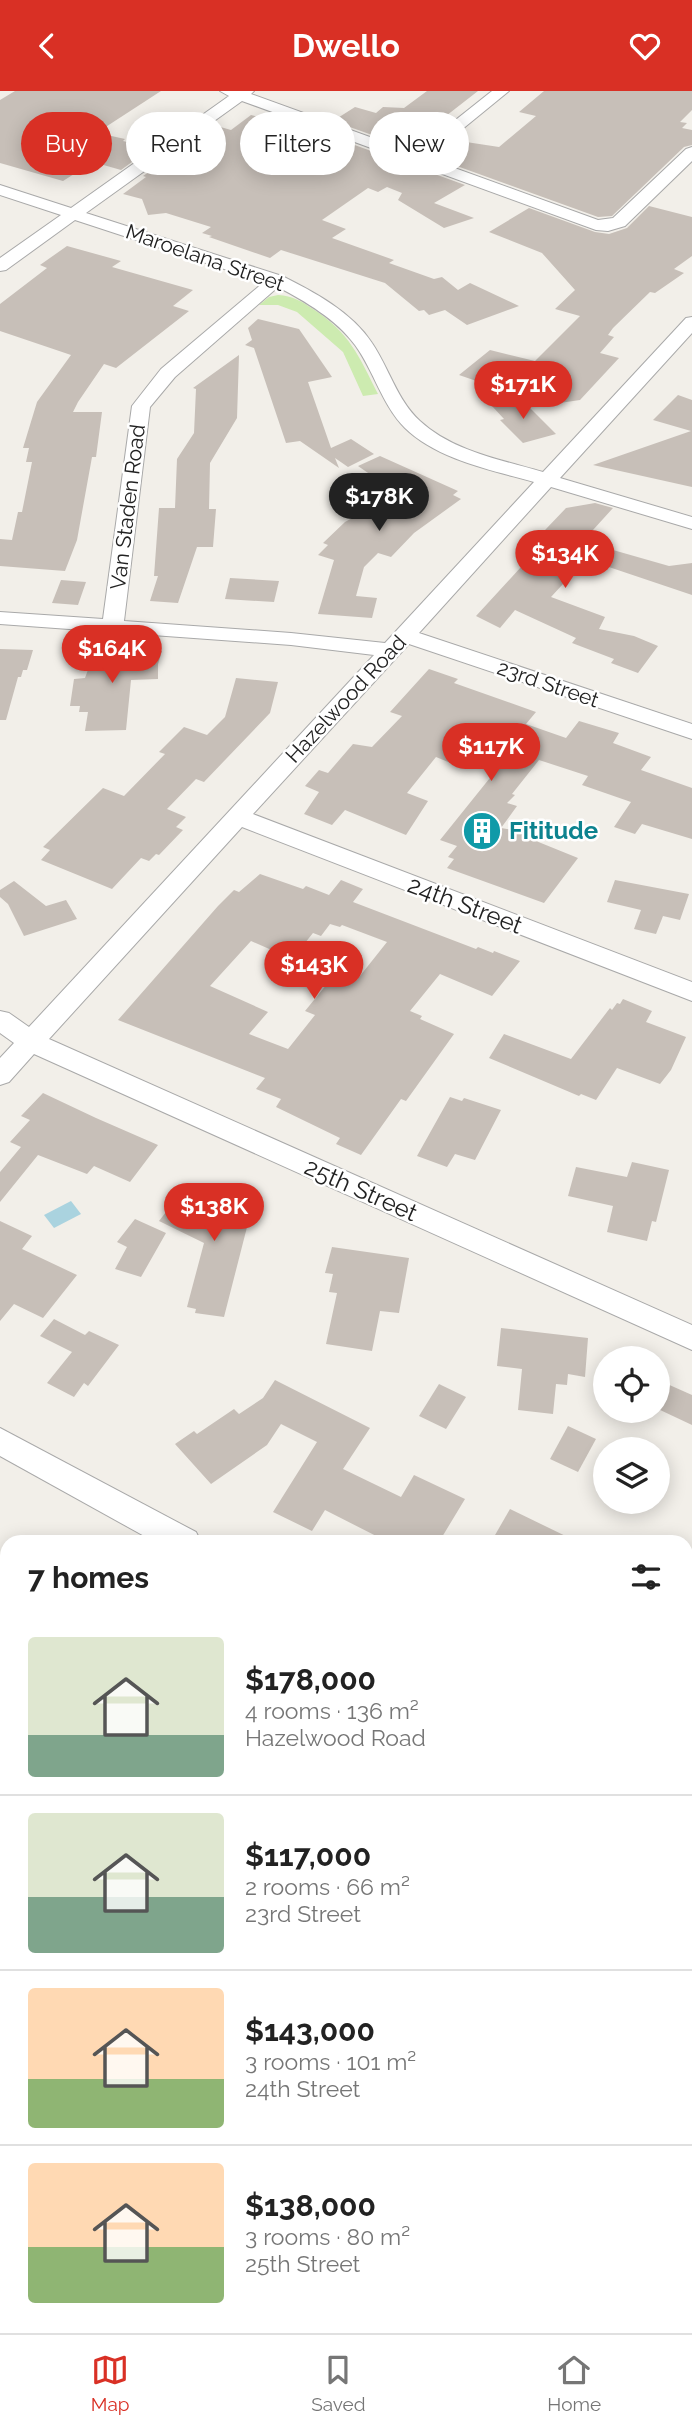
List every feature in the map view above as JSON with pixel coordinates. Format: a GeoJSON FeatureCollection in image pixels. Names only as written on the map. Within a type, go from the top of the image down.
{"type":"FeatureCollection","features":[{"type":"Feature","properties":{"kind":"street"},"geometry":{"type":"LineString","coordinates":[[469,117],[501,91]]}},
{"type":"Feature","properties":{"kind":"street"},"geometry":{"type":"LineString","coordinates":[[0,266],[238,92],[369,142]]}},
{"type":"Feature","properties":{"kind":"street"},"geometry":{"type":"LineString","coordinates":[[455,175],[573,219],[608,226],[619,222],[692,152]]}},
{"type":"Feature","properties":{"kind":"street","name":"Maroelana Street"},"geometry":{"type":"LineString","coordinates":[[0,190],[276,280],[305,294],[349,327],[364,344],[398,407],[411,424],[432,440],[470,457],[692,523]]}},
{"type":"Feature","properties":{"kind":"street","name":"Van Staden Road"},"geometry":{"type":"LineString","coordinates":[[114,626],[141,406],[168,373],[276,280]]}},
{"type":"Feature","properties":{"kind":"street","name":"Hazelwood Road"},"geometry":{"type":"LineString","coordinates":[[0,1075],[692,322]]}},
{"type":"Feature","properties":{"kind":"street"},"geometry":{"type":"LineString","coordinates":[[666,351],[692,358]]}},
{"type":"Feature","properties":{"kind":"street","name":"23rd Street"},"geometry":{"type":"LineString","coordinates":[[0,618],[291,639],[397,643],[692,732]]}},
{"type":"Feature","properties":{"kind":"street","name":"24th Street"},"geometry":{"type":"LineString","coordinates":[[238,817],[692,992]]}},
{"type":"Feature","properties":{"kind":"street","name":"25th Street"},"geometry":{"type":"LineString","coordinates":[[0,1020],[31,1042],[692,1338]]}},
{"type":"Feature","properties":{"kind":"street"},"geometry":{"type":"LineString","coordinates":[[0,1441],[171,1535]]}},
{"type":"Feature","properties":{"kind":"green space"},"geometry":{"type":"Polygon","coordinates":[[[278,295],[301,301],[336,327],[359,356],[378,394],[363,396],[343,352],[297,312],[278,305],[259,305],[269,297],[278,295]]]}},
{"type":"Feature","properties":{"kind":"water"},"geometry":{"type":"Polygon","coordinates":[[[71,1201],[81,1214],[54,1228],[44,1215],[71,1201]]]}},
{"type":"Feature","properties":{"kind":"building"},"geometry":{"type":"Polygon","coordinates":[[[15,91],[161,91],[112,123],[112,112],[21,112],[21,169],[0,163],[0,100],[15,91]]]}},
{"type":"Feature","properties":{"kind":"building"},"geometry":{"type":"Polygon","coordinates":[[[427,91],[478,91],[451,112],[377,112],[383,107],[404,108],[427,91]]]}},
{"type":"Feature","properties":{"kind":"building"},"geometry":{"type":"Polygon","coordinates":[[[544,91],[692,91],[692,110],[680,122],[687,123],[682,128],[692,130],[692,145],[684,147],[612,216],[598,217],[469,170],[469,142],[499,147],[536,116],[519,112],[544,91]]]}},
{"type":"Feature","properties":{"kind":"building"},"geometry":{"type":"Polygon","coordinates":[[[355,107],[372,112],[369,112],[369,134],[355,129],[355,112],[347,112],[355,107]]]}},
{"type":"Feature","properties":{"kind":"building"},"geometry":{"type":"Polygon","coordinates":[[[240,123],[240,175],[355,175],[355,145],[369,150],[369,175],[437,175],[465,185],[434,203],[474,218],[444,228],[398,200],[402,193],[387,187],[378,192],[368,188],[322,220],[346,229],[332,238],[394,260],[389,263],[434,279],[442,277],[458,290],[470,283],[519,306],[467,325],[445,310],[429,315],[424,310],[419,311],[385,283],[281,250],[270,258],[202,233],[211,227],[166,213],[148,215],[142,199],[123,194],[146,177],[144,175],[226,175],[226,129],[231,130],[240,123]]]}},
{"type":"Feature","properties":{"kind":"building"},"geometry":{"type":"Polygon","coordinates":[[[112,136],[125,139],[123,141],[126,142],[126,166],[121,170],[112,167],[112,136]]]}},
{"type":"Feature","properties":{"kind":"building"},"geometry":{"type":"Polygon","coordinates":[[[42,175],[72,175],[63,181],[42,175]]]}},
{"type":"Feature","properties":{"kind":"building"},"geometry":{"type":"Polygon","coordinates":[[[649,206],[692,217],[692,256],[674,269],[684,273],[655,293],[650,292],[613,328],[608,335],[614,337],[600,353],[619,358],[580,400],[546,405],[459,375],[490,350],[535,361],[580,316],[555,309],[575,290],[542,253],[489,232],[529,208],[595,232],[609,234],[627,228],[649,206]]]}},
{"type":"Feature","properties":{"kind":"building"},"geometry":{"type":"Polygon","coordinates":[[[67,246],[121,261],[112,267],[193,290],[173,306],[189,311],[116,368],[104,364],[73,412],[102,412],[96,457],[92,457],[77,540],[65,571],[0,566],[0,539],[12,540],[18,512],[22,512],[32,462],[26,462],[29,448],[23,448],[37,402],[71,355],[0,331],[0,304],[47,268],[40,265],[67,246]]]}},
{"type":"Feature","properties":{"kind":"building"},"geometry":{"type":"Polygon","coordinates":[[[258,319],[299,329],[332,377],[308,382],[331,448],[351,439],[374,454],[348,467],[335,458],[339,468],[300,441],[286,443],[254,348],[245,345],[252,340],[248,328],[258,319]]]}},
{"type":"Feature","properties":{"kind":"building"},"geometry":{"type":"Polygon","coordinates":[[[239,355],[237,418],[210,463],[209,509],[216,509],[213,547],[197,547],[178,603],[150,601],[158,576],[154,576],[159,508],[175,508],[177,459],[194,433],[196,389],[193,388],[239,355]]]}},
{"type":"Feature","properties":{"kind":"building"},"geometry":{"type":"Polygon","coordinates":[[[678,395],[692,400],[692,487],[593,465],[691,431],[653,420],[678,395]]]}},
{"type":"Feature","properties":{"kind":"building"},"geometry":{"type":"Polygon","coordinates":[[[521,399],[556,434],[523,443],[500,420],[504,419],[492,406],[521,399]]]}},
{"type":"Feature","properties":{"kind":"building"},"geometry":{"type":"Polygon","coordinates":[[[380,456],[458,491],[453,495],[461,499],[414,533],[391,557],[378,553],[364,567],[356,596],[377,598],[372,618],[318,614],[334,560],[318,555],[328,545],[323,543],[345,522],[397,493],[358,466],[380,456]]]}},
{"type":"Feature","properties":{"kind":"building"},"geometry":{"type":"Polygon","coordinates":[[[595,503],[613,508],[583,541],[598,546],[551,597],[605,617],[599,629],[634,636],[658,646],[638,673],[611,663],[614,659],[572,643],[576,638],[515,610],[500,628],[476,616],[532,555],[532,552],[526,550],[566,508],[595,503]]]}},
{"type":"Feature","properties":{"kind":"building"},"geometry":{"type":"Polygon","coordinates":[[[599,546],[669,566],[692,563],[692,595],[594,562],[599,546]]]}},
{"type":"Feature","properties":{"kind":"building"},"geometry":{"type":"Polygon","coordinates":[[[230,578],[279,581],[274,602],[225,599],[230,578]]]}},
{"type":"Feature","properties":{"kind":"building"},"geometry":{"type":"Polygon","coordinates":[[[61,580],[86,582],[78,605],[52,603],[61,580]]]}},
{"type":"Feature","properties":{"kind":"building"},"geometry":{"type":"Polygon","coordinates":[[[100,646],[162,651],[158,664],[158,679],[131,680],[126,730],[85,731],[88,712],[79,712],[80,706],[70,706],[74,679],[85,678],[94,653],[98,653],[100,646]]]}},
{"type":"Feature","properties":{"kind":"building"},"geometry":{"type":"Polygon","coordinates":[[[0,649],[33,650],[27,670],[23,670],[21,677],[18,677],[6,720],[0,720],[0,649]]]}},
{"type":"Feature","properties":{"kind":"building"},"geometry":{"type":"Polygon","coordinates":[[[429,669],[458,679],[454,683],[536,712],[526,724],[566,738],[579,721],[619,733],[613,743],[651,757],[641,770],[692,788],[692,839],[642,824],[635,834],[614,827],[631,802],[582,785],[588,776],[539,760],[512,794],[515,795],[507,803],[517,806],[501,828],[538,834],[536,841],[578,858],[544,903],[447,868],[454,859],[448,857],[457,846],[440,840],[518,743],[476,729],[453,764],[436,757],[407,793],[428,801],[406,835],[345,810],[332,825],[304,814],[319,792],[305,786],[319,770],[328,773],[353,744],[372,747],[402,716],[390,712],[429,669]]]}},
{"type":"Feature","properties":{"kind":"building"},"geometry":{"type":"Polygon","coordinates":[[[236,678],[278,682],[270,713],[204,782],[196,779],[167,809],[186,817],[176,827],[183,830],[159,855],[156,854],[149,861],[141,858],[112,889],[41,860],[50,850],[43,847],[103,788],[124,796],[165,754],[159,752],[184,727],[207,735],[225,717],[236,678]]]}},
{"type":"Feature","properties":{"kind":"building"},"geometry":{"type":"Polygon","coordinates":[[[260,874],[329,895],[341,880],[363,889],[353,902],[476,949],[478,947],[493,953],[494,951],[520,961],[492,996],[440,974],[410,1011],[422,1016],[420,1019],[454,1034],[406,1101],[401,1099],[361,1155],[336,1144],[340,1138],[276,1107],[281,1099],[256,1089],[265,1078],[118,1020],[218,906],[234,890],[239,892],[260,874]],[[330,924],[321,936],[313,933],[292,959],[251,941],[210,986],[268,1012],[249,1034],[288,1049],[315,1015],[305,1011],[336,973],[356,981],[387,942],[342,925],[340,927],[330,924]]]}},
{"type":"Feature","properties":{"kind":"building"},"geometry":{"type":"Polygon","coordinates":[[[615,880],[689,894],[680,920],[663,916],[656,934],[634,929],[641,910],[607,902],[615,880]]]}},
{"type":"Feature","properties":{"kind":"building"},"geometry":{"type":"Polygon","coordinates":[[[14,881],[46,906],[66,900],[77,919],[24,936],[8,904],[0,897],[0,890],[14,881]]]}},
{"type":"Feature","properties":{"kind":"building"},"geometry":{"type":"Polygon","coordinates":[[[623,999],[652,1011],[646,1022],[686,1037],[671,1070],[660,1084],[617,1068],[596,1100],[581,1094],[579,1096],[489,1058],[504,1034],[571,1059],[610,1008],[612,1010],[623,999]]]}},
{"type":"Feature","properties":{"kind":"building"},"geometry":{"type":"Polygon","coordinates":[[[43,1093],[158,1145],[130,1182],[94,1166],[87,1174],[38,1155],[0,1202],[0,1172],[21,1147],[10,1142],[30,1120],[21,1116],[43,1093]]]}},
{"type":"Feature","properties":{"kind":"building"},"geometry":{"type":"Polygon","coordinates":[[[450,1097],[462,1101],[464,1098],[501,1110],[475,1160],[455,1154],[447,1167],[417,1156],[450,1097]]]}},
{"type":"Feature","properties":{"kind":"building"},"geometry":{"type":"Polygon","coordinates":[[[632,1162],[669,1170],[656,1222],[652,1221],[647,1241],[607,1232],[613,1206],[568,1196],[576,1167],[627,1177],[632,1162]]]}},
{"type":"Feature","properties":{"kind":"building"},"geometry":{"type":"Polygon","coordinates":[[[211,1186],[256,1192],[224,1317],[195,1313],[196,1309],[187,1307],[204,1243],[159,1221],[180,1194],[205,1206],[211,1186]]]}},
{"type":"Feature","properties":{"kind":"building"},"geometry":{"type":"Polygon","coordinates":[[[135,1219],[166,1233],[141,1277],[115,1269],[127,1247],[117,1242],[135,1219]]]}},
{"type":"Feature","properties":{"kind":"building"},"geometry":{"type":"Polygon","coordinates":[[[0,1221],[32,1236],[22,1249],[77,1275],[43,1318],[14,1304],[0,1321],[0,1221]]]}},
{"type":"Feature","properties":{"kind":"building"},"geometry":{"type":"Polygon","coordinates":[[[332,1247],[409,1258],[399,1313],[380,1311],[372,1351],[326,1344],[337,1293],[329,1292],[333,1274],[325,1273],[332,1247]]]}},
{"type":"Feature","properties":{"kind":"building"},"geometry":{"type":"Polygon","coordinates":[[[54,1319],[85,1335],[89,1331],[119,1345],[88,1386],[84,1383],[74,1397],[47,1383],[72,1352],[40,1336],[54,1319]]]}},
{"type":"Feature","properties":{"kind":"building"},"geometry":{"type":"Polygon","coordinates":[[[501,1328],[588,1338],[585,1377],[568,1374],[567,1385],[556,1384],[553,1414],[518,1410],[522,1369],[497,1366],[501,1328]]]}},
{"type":"Feature","properties":{"kind":"building"},"geometry":{"type":"Polygon","coordinates":[[[275,1380],[370,1428],[343,1469],[401,1497],[414,1475],[465,1499],[443,1535],[374,1535],[325,1510],[312,1531],[273,1512],[317,1442],[281,1424],[267,1445],[211,1484],[175,1444],[194,1431],[197,1434],[234,1409],[239,1414],[263,1398],[275,1380]]]}},
{"type":"Feature","properties":{"kind":"building"},"geometry":{"type":"Polygon","coordinates":[[[439,1384],[466,1397],[446,1429],[419,1416],[439,1384]]]}},
{"type":"Feature","properties":{"kind":"building"},"geometry":{"type":"Polygon","coordinates":[[[670,1385],[692,1395],[692,1425],[670,1415],[670,1385]]]}},
{"type":"Feature","properties":{"kind":"building"},"geometry":{"type":"Polygon","coordinates":[[[568,1426],[593,1438],[593,1444],[578,1472],[550,1459],[568,1426]]]}},
{"type":"Feature","properties":{"kind":"building"},"geometry":{"type":"Polygon","coordinates":[[[510,1509],[564,1535],[495,1535],[510,1509]]]}},
{"type":"Feature","properties":{"kind":"place","name":"Fititude"},"geometry":{"type":"Point","coordinates":[482,831]}}]}
